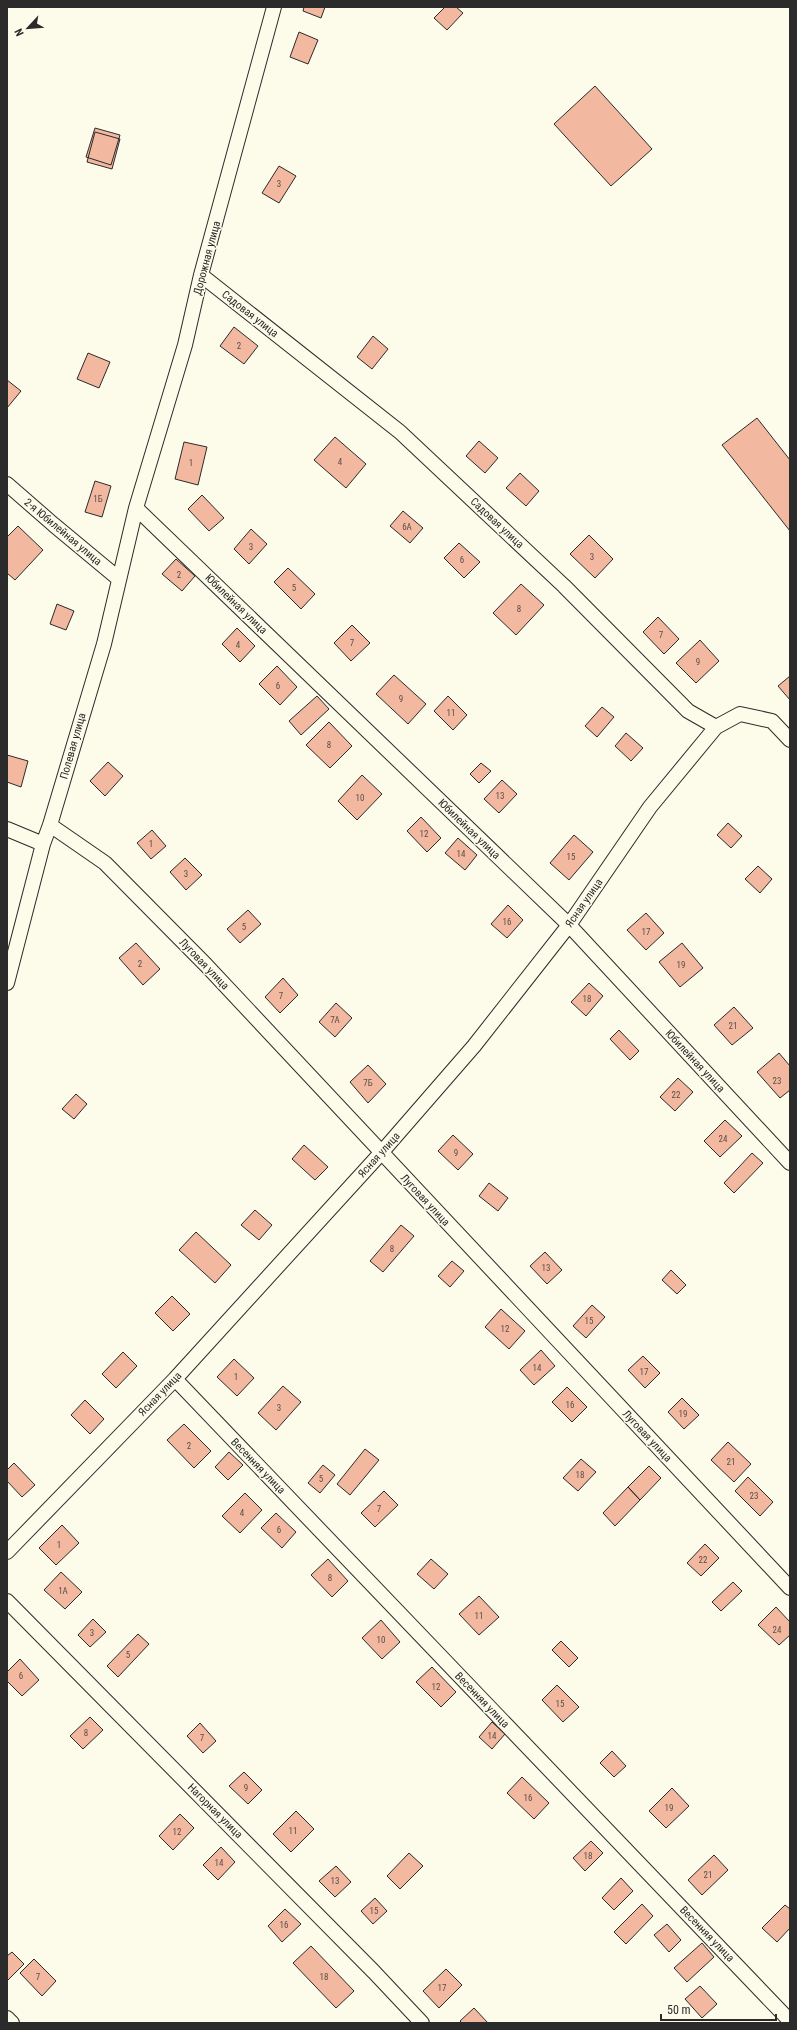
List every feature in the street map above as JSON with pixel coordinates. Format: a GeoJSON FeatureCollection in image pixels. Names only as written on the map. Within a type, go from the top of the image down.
{"type":"FeatureCollection","features":[{"type":"Feature","properties":{"kind":"street","name":"Дорожная улица"},"geometry":{"type":"LineString","coordinates":[[136,508],[185,345],[201,275],[274,7]]}},
{"type":"Feature","properties":{"kind":"street","name":"Садовая улица"},"geometry":{"type":"LineString","coordinates":[[201,275],[400,432],[564,586],[688,711],[716,727]]}},
{"type":"Feature","properties":{"kind":"street","name":"2-я Юбилейная улица"},"geometry":{"type":"LineString","coordinates":[[7,484],[54,526],[119,579]]}},
{"type":"Feature","properties":{"kind":"street","name":"Полевая улица"},"geometry":{"type":"LineString","coordinates":[[7,983],[43,844],[104,644],[136,508]]}},
{"type":"Feature","properties":{"kind":"street","name":"Юбилейная улица"},"geometry":{"type":"LineString","coordinates":[[136,508],[569,925],[790,1163]]}},
{"type":"Feature","properties":{"kind":"street"},"geometry":{"type":"LineString","coordinates":[[716,727],[740,714],[772,721],[790,740]]}},
{"type":"Feature","properties":{"kind":"street","name":"Ясная улица"},"geometry":{"type":"LineString","coordinates":[[7,1552],[175,1379],[381,1153],[474,1046],[569,925],[650,807],[716,727]]}},
{"type":"Feature","properties":{"kind":"street","name":"Луговая улица"},"geometry":{"type":"LineString","coordinates":[[50,825],[105,863],[206,965],[790,1588]]}},
{"type":"Feature","properties":{"kind":"street"},"geometry":{"type":"LineString","coordinates":[[7,829],[43,844]]}},
{"type":"Feature","properties":{"kind":"street","name":"Весенняя улица"},"geometry":{"type":"LineString","coordinates":[[175,1379],[790,2021]]}},
{"type":"Feature","properties":{"kind":"street","name":"Нагорная улица"},"geometry":{"type":"LineString","coordinates":[[7,1601],[368,1966],[422,2023]]}},
{"type":"Feature","properties":{"kind":"street"},"geometry":{"type":"LineString","coordinates":[[7,2018],[12,2023]]}},
{"type":"Feature","properties":{"kind":"building"},"geometry":{"type":"Polygon","coordinates":[[[304,7],[325,7],[321,18],[303,11],[304,7]]]}},
{"type":"Feature","properties":{"kind":"building"},"geometry":{"type":"Polygon","coordinates":[[[445,7],[456,7],[463,13],[447,30],[434,18],[445,7]]]}},
{"type":"Feature","properties":{"kind":"building"},"geometry":{"type":"Polygon","coordinates":[[[299,32],[318,40],[308,64],[290,57],[299,32]]]}},
{"type":"Feature","properties":{"kind":"building"},"geometry":{"type":"Polygon","coordinates":[[[595,86],[652,149],[611,186],[554,124],[595,86]]]}},
{"type":"Feature","properties":{"kind":"building"},"geometry":{"type":"Polygon","coordinates":[[[95,128],[120,135],[111,165],[86,157],[95,128]]]}},
{"type":"Feature","properties":{"kind":"building"},"geometry":{"type":"Polygon","coordinates":[[[95,132],[120,139],[112,169],[87,162],[95,132]]]}},
{"type":"Feature","properties":{"kind":"building"},"geometry":{"type":"Polygon","coordinates":[[[279,166],[296,176],[279,203],[262,193],[279,166]]]}},
{"type":"Feature","properties":{"kind":"building"},"geometry":{"type":"Polygon","coordinates":[[[234,327],[258,346],[244,364],[220,346],[234,327]]]}},
{"type":"Feature","properties":{"kind":"building"},"geometry":{"type":"Polygon","coordinates":[[[373,336],[388,349],[372,369],[357,357],[373,336]]]}},
{"type":"Feature","properties":{"kind":"building"},"geometry":{"type":"Polygon","coordinates":[[[88,353],[110,362],[99,388],[77,379],[88,353]]]}},
{"type":"Feature","properties":{"kind":"building"},"geometry":{"type":"Polygon","coordinates":[[[7,380],[21,391],[7,408],[7,380]]]}},
{"type":"Feature","properties":{"kind":"building"},"geometry":{"type":"Polygon","coordinates":[[[757,418],[790,460],[790,531],[722,445],[757,418]]]}},
{"type":"Feature","properties":{"kind":"building"},"geometry":{"type":"Polygon","coordinates":[[[335,437],[366,464],[346,488],[314,460],[335,437]]]}},
{"type":"Feature","properties":{"kind":"building"},"geometry":{"type":"Polygon","coordinates":[[[479,441],[498,458],[485,473],[466,456],[479,441]]]}},
{"type":"Feature","properties":{"kind":"building"},"geometry":{"type":"Polygon","coordinates":[[[184,442],[207,447],[198,485],[175,479],[184,442]]]}},
{"type":"Feature","properties":{"kind":"building"},"geometry":{"type":"Polygon","coordinates":[[[520,473],[539,491],[526,506],[506,488],[520,473]]]}},
{"type":"Feature","properties":{"kind":"building"},"geometry":{"type":"Polygon","coordinates":[[[95,481],[111,486],[102,517],[85,512],[95,481]]]}},
{"type":"Feature","properties":{"kind":"building"},"geometry":{"type":"Polygon","coordinates":[[[202,495],[224,518],[209,531],[188,509],[202,495]]]}},
{"type":"Feature","properties":{"kind":"building"},"geometry":{"type":"Polygon","coordinates":[[[403,511],[423,528],[410,543],[390,526],[403,511]]]}},
{"type":"Feature","properties":{"kind":"building"},"geometry":{"type":"Polygon","coordinates":[[[18,526],[43,550],[15,580],[7,573],[7,537],[18,526]]]}},
{"type":"Feature","properties":{"kind":"building"},"geometry":{"type":"Polygon","coordinates":[[[251,529],[267,544],[249,564],[234,549],[251,529]]]}},
{"type":"Feature","properties":{"kind":"building"},"geometry":{"type":"Polygon","coordinates":[[[589,535],[613,559],[595,578],[570,554],[589,535]]]}},
{"type":"Feature","properties":{"kind":"building"},"geometry":{"type":"Polygon","coordinates":[[[459,543],[480,562],[464,578],[444,558],[459,543]]]}},
{"type":"Feature","properties":{"kind":"building"},"geometry":{"type":"Polygon","coordinates":[[[176,559],[195,576],[182,591],[162,574],[176,559]]]}},
{"type":"Feature","properties":{"kind":"building"},"geometry":{"type":"Polygon","coordinates":[[[288,568],[315,594],[301,609],[274,582],[288,568]]]}},
{"type":"Feature","properties":{"kind":"building"},"geometry":{"type":"Polygon","coordinates":[[[521,584],[544,605],[516,635],[493,613],[521,584]]]}},
{"type":"Feature","properties":{"kind":"building"},"geometry":{"type":"Polygon","coordinates":[[[57,604],[74,611],[66,630],[50,624],[57,604]]]}},
{"type":"Feature","properties":{"kind":"building"},"geometry":{"type":"Polygon","coordinates":[[[658,617],[679,639],[664,654],[643,632],[658,617]]]}},
{"type":"Feature","properties":{"kind":"building"},"geometry":{"type":"Polygon","coordinates":[[[352,625],[370,643],[351,661],[334,643],[352,625]]]}},
{"type":"Feature","properties":{"kind":"building"},"geometry":{"type":"Polygon","coordinates":[[[237,628],[255,646],[240,662],[222,644],[237,628]]]}},
{"type":"Feature","properties":{"kind":"building"},"geometry":{"type":"Polygon","coordinates":[[[700,640],[719,661],[696,683],[676,663],[700,640]]]}},
{"type":"Feature","properties":{"kind":"building"},"geometry":{"type":"Polygon","coordinates":[[[277,666],[297,687],[280,705],[259,684],[277,666]]]}},
{"type":"Feature","properties":{"kind":"building"},"geometry":{"type":"Polygon","coordinates":[[[394,675],[426,704],[408,724],[376,694],[394,675]]]}},
{"type":"Feature","properties":{"kind":"building"},"geometry":{"type":"Polygon","coordinates":[[[790,676],[790,700],[778,686],[790,676]]]}},
{"type":"Feature","properties":{"kind":"building"},"geometry":{"type":"Polygon","coordinates":[[[317,696],[329,709],[301,735],[289,721],[317,696]]]}},
{"type":"Feature","properties":{"kind":"building"},"geometry":{"type":"Polygon","coordinates":[[[448,696],[467,715],[453,730],[434,711],[448,696]]]}},
{"type":"Feature","properties":{"kind":"building"},"geometry":{"type":"Polygon","coordinates":[[[602,707],[614,717],[597,737],[585,726],[602,707]]]}},
{"type":"Feature","properties":{"kind":"building"},"geometry":{"type":"Polygon","coordinates":[[[329,722],[352,746],[330,768],[306,745],[329,722]]]}},
{"type":"Feature","properties":{"kind":"building"},"geometry":{"type":"Polygon","coordinates":[[[626,733],[643,748],[631,761],[615,746],[626,733]]]}},
{"type":"Feature","properties":{"kind":"building"},"geometry":{"type":"Polygon","coordinates":[[[7,755],[28,761],[21,787],[7,782],[7,755]]]}},
{"type":"Feature","properties":{"kind":"building"},"geometry":{"type":"Polygon","coordinates":[[[108,762],[123,776],[105,796],[90,781],[108,762]]]}},
{"type":"Feature","properties":{"kind":"building"},"geometry":{"type":"Polygon","coordinates":[[[481,763],[491,771],[479,783],[470,774],[481,763]]]}},
{"type":"Feature","properties":{"kind":"building"},"geometry":{"type":"Polygon","coordinates":[[[362,775],[382,794],[357,820],[338,801],[362,775]]]}},
{"type":"Feature","properties":{"kind":"building"},"geometry":{"type":"Polygon","coordinates":[[[502,780],[517,794],[499,813],[484,799],[502,780]]]}},
{"type":"Feature","properties":{"kind":"building"},"geometry":{"type":"Polygon","coordinates":[[[421,817],[441,838],[427,852],[407,831],[421,817]]]}},
{"type":"Feature","properties":{"kind":"building"},"geometry":{"type":"Polygon","coordinates":[[[728,823],[742,836],[731,848],[717,835],[728,823]]]}},
{"type":"Feature","properties":{"kind":"building"},"geometry":{"type":"Polygon","coordinates":[[[152,830],[166,846],[151,859],[137,843],[152,830]]]}},
{"type":"Feature","properties":{"kind":"building"},"geometry":{"type":"Polygon","coordinates":[[[574,835],[593,852],[569,880],[550,863],[574,835]]]}},
{"type":"Feature","properties":{"kind":"building"},"geometry":{"type":"Polygon","coordinates":[[[458,838],[477,855],[465,870],[445,853],[458,838]]]}},
{"type":"Feature","properties":{"kind":"building"},"geometry":{"type":"Polygon","coordinates":[[[185,858],[202,875],[186,890],[170,872],[185,858]]]}},
{"type":"Feature","properties":{"kind":"building"},"geometry":{"type":"Polygon","coordinates":[[[758,866],[772,879],[760,893],[745,879],[758,866]]]}},
{"type":"Feature","properties":{"kind":"building"},"geometry":{"type":"Polygon","coordinates":[[[508,905],[523,920],[507,938],[491,924],[508,905]]]}},
{"type":"Feature","properties":{"kind":"building"},"geometry":{"type":"Polygon","coordinates":[[[248,910],[261,924],[240,943],[227,929],[248,910]]]}},
{"type":"Feature","properties":{"kind":"building"},"geometry":{"type":"Polygon","coordinates":[[[646,913],[664,933],[646,950],[627,930],[646,913]]]}},
{"type":"Feature","properties":{"kind":"building"},"geometry":{"type":"Polygon","coordinates":[[[136,943],[160,969],[143,985],[119,958],[136,943]]]}},
{"type":"Feature","properties":{"kind":"building"},"geometry":{"type":"Polygon","coordinates":[[[682,943],[703,968],[680,987],[659,962],[682,943]]]}},
{"type":"Feature","properties":{"kind":"building"},"geometry":{"type":"Polygon","coordinates":[[[283,978],[298,995],[280,1013],[265,997],[283,978]]]}},
{"type":"Feature","properties":{"kind":"building"},"geometry":{"type":"Polygon","coordinates":[[[589,983],[603,996],[586,1016],[571,1002],[589,983]]]}},
{"type":"Feature","properties":{"kind":"building"},"geometry":{"type":"Polygon","coordinates":[[[336,1003],[352,1018],[335,1037],[319,1022],[336,1003]]]}},
{"type":"Feature","properties":{"kind":"building"},"geometry":{"type":"Polygon","coordinates":[[[734,1007],[753,1028],[732,1045],[714,1025],[734,1007]]]}},
{"type":"Feature","properties":{"kind":"building"},"geometry":{"type":"Polygon","coordinates":[[[619,1030],[639,1051],[630,1060],[610,1039],[619,1030]]]}},
{"type":"Feature","properties":{"kind":"building"},"geometry":{"type":"Polygon","coordinates":[[[779,1053],[790,1066],[790,1090],[780,1098],[757,1072],[779,1053]]]}},
{"type":"Feature","properties":{"kind":"building"},"geometry":{"type":"Polygon","coordinates":[[[368,1065],[386,1084],[368,1103],[350,1082],[368,1065]]]}},
{"type":"Feature","properties":{"kind":"building"},"geometry":{"type":"Polygon","coordinates":[[[678,1078],[693,1092],[675,1111],[660,1097],[678,1078]]]}},
{"type":"Feature","properties":{"kind":"building"},"geometry":{"type":"Polygon","coordinates":[[[76,1094],[87,1104],[74,1119],[62,1109],[76,1094]]]}},
{"type":"Feature","properties":{"kind":"building"},"geometry":{"type":"Polygon","coordinates":[[[725,1120],[742,1136],[720,1157],[704,1141],[725,1120]]]}},
{"type":"Feature","properties":{"kind":"building"},"geometry":{"type":"Polygon","coordinates":[[[453,1135],[473,1154],[458,1170],[438,1151],[453,1135]]]}},
{"type":"Feature","properties":{"kind":"building"},"geometry":{"type":"Polygon","coordinates":[[[304,1145],[328,1167],[315,1180],[292,1159],[304,1145]]]}},
{"type":"Feature","properties":{"kind":"building"},"geometry":{"type":"Polygon","coordinates":[[[752,1153],[763,1163],[734,1193],[724,1183],[752,1153]]]}},
{"type":"Feature","properties":{"kind":"building"},"geometry":{"type":"Polygon","coordinates":[[[489,1183],[508,1198],[498,1211],[479,1196],[489,1183]]]}},
{"type":"Feature","properties":{"kind":"building"},"geometry":{"type":"Polygon","coordinates":[[[255,1210],[272,1225],[259,1240],[241,1225],[255,1210]]]}},
{"type":"Feature","properties":{"kind":"building"},"geometry":{"type":"Polygon","coordinates":[[[401,1225],[414,1236],[383,1272],[370,1261],[401,1225]]]}},
{"type":"Feature","properties":{"kind":"building"},"geometry":{"type":"Polygon","coordinates":[[[196,1232],[231,1265],[215,1283],[179,1250],[196,1232]]]}},
{"type":"Feature","properties":{"kind":"building"},"geometry":{"type":"Polygon","coordinates":[[[545,1252],[562,1270],[547,1284],[530,1266],[545,1252]]]}},
{"type":"Feature","properties":{"kind":"building"},"geometry":{"type":"Polygon","coordinates":[[[452,1261],[464,1271],[450,1287],[438,1276],[452,1261]]]}},
{"type":"Feature","properties":{"kind":"building"},"geometry":{"type":"Polygon","coordinates":[[[671,1270],[686,1285],[677,1294],[662,1280],[671,1270]]]}},
{"type":"Feature","properties":{"kind":"building"},"geometry":{"type":"Polygon","coordinates":[[[172,1296],[190,1314],[173,1331],[155,1313],[172,1296]]]}},
{"type":"Feature","properties":{"kind":"building"},"geometry":{"type":"Polygon","coordinates":[[[592,1305],[605,1317],[586,1338],[573,1326],[592,1305]]]}},
{"type":"Feature","properties":{"kind":"building"},"geometry":{"type":"Polygon","coordinates":[[[501,1309],[525,1331],[509,1349],[485,1327],[501,1309]]]}},
{"type":"Feature","properties":{"kind":"building"},"geometry":{"type":"Polygon","coordinates":[[[541,1350],[555,1366],[534,1385],[520,1370],[541,1350]]]}},
{"type":"Feature","properties":{"kind":"building"},"geometry":{"type":"Polygon","coordinates":[[[123,1352],[137,1366],[116,1388],[102,1374],[123,1352]]]}},
{"type":"Feature","properties":{"kind":"building"},"geometry":{"type":"Polygon","coordinates":[[[643,1356],[660,1373],[645,1388],[628,1370],[643,1356]]]}},
{"type":"Feature","properties":{"kind":"building"},"geometry":{"type":"Polygon","coordinates":[[[234,1359],[254,1378],[237,1396],[217,1377],[234,1359]]]}},
{"type":"Feature","properties":{"kind":"building"},"geometry":{"type":"Polygon","coordinates":[[[283,1386],[301,1402],[276,1430],[258,1413],[283,1386]]]}},
{"type":"Feature","properties":{"kind":"building"},"geometry":{"type":"Polygon","coordinates":[[[567,1387],[587,1407],[572,1422],[552,1402],[567,1387]]]}},
{"type":"Feature","properties":{"kind":"building"},"geometry":{"type":"Polygon","coordinates":[[[682,1398],[699,1415],[684,1429],[668,1412],[682,1398]]]}},
{"type":"Feature","properties":{"kind":"building"},"geometry":{"type":"Polygon","coordinates":[[[85,1400],[104,1419],[90,1434],[71,1415],[85,1400]]]}},
{"type":"Feature","properties":{"kind":"building"},"geometry":{"type":"Polygon","coordinates":[[[184,1424],[211,1451],[194,1468],[167,1440],[184,1424]]]}},
{"type":"Feature","properties":{"kind":"building"},"geometry":{"type":"Polygon","coordinates":[[[728,1442],[751,1464],[734,1482],[711,1460],[728,1442]]]}},
{"type":"Feature","properties":{"kind":"building"},"geometry":{"type":"Polygon","coordinates":[[[365,1449],[379,1460],[350,1495],[337,1484],[365,1449]]]}},
{"type":"Feature","properties":{"kind":"building"},"geometry":{"type":"Polygon","coordinates":[[[229,1452],[243,1465],[228,1480],[215,1467],[229,1452]]]}},
{"type":"Feature","properties":{"kind":"building"},"geometry":{"type":"Polygon","coordinates":[[[581,1459],[596,1472],[578,1491],[563,1478],[581,1459]]]}},
{"type":"Feature","properties":{"kind":"building"},"geometry":{"type":"Polygon","coordinates":[[[14,1463],[35,1485],[22,1497],[7,1481],[7,1470],[14,1463]]]}},
{"type":"Feature","properties":{"kind":"building"},"geometry":{"type":"Polygon","coordinates":[[[323,1465],[335,1475],[320,1493],[308,1483],[323,1465]]]}},
{"type":"Feature","properties":{"kind":"building"},"geometry":{"type":"Polygon","coordinates":[[[649,1466],[661,1478],[640,1500],[628,1487],[649,1466]]]}},
{"type":"Feature","properties":{"kind":"building"},"geometry":{"type":"Polygon","coordinates":[[[748,1477],[773,1502],[760,1516],[735,1491],[748,1477]]]}},
{"type":"Feature","properties":{"kind":"building"},"geometry":{"type":"Polygon","coordinates":[[[628,1487],[640,1500],[615,1526],[603,1513],[628,1487]]]}},
{"type":"Feature","properties":{"kind":"building"},"geometry":{"type":"Polygon","coordinates":[[[384,1491],[398,1505],[375,1527],[361,1513],[384,1491]]]}},
{"type":"Feature","properties":{"kind":"building"},"geometry":{"type":"Polygon","coordinates":[[[245,1493],[262,1510],[240,1533],[222,1516],[245,1493]]]}},
{"type":"Feature","properties":{"kind":"building"},"geometry":{"type":"Polygon","coordinates":[[[276,1513],[296,1532],[282,1548],[261,1528],[276,1513]]]}},
{"type":"Feature","properties":{"kind":"building"},"geometry":{"type":"Polygon","coordinates":[[[62,1525],[79,1543],[56,1565],[39,1548],[62,1525]]]}},
{"type":"Feature","properties":{"kind":"building"},"geometry":{"type":"Polygon","coordinates":[[[705,1544],[719,1558],[701,1576],[687,1563],[705,1544]]]}},
{"type":"Feature","properties":{"kind":"building"},"geometry":{"type":"Polygon","coordinates":[[[328,1559],[348,1581],[332,1597],[311,1575],[328,1559]]]}},
{"type":"Feature","properties":{"kind":"building"},"geometry":{"type":"Polygon","coordinates":[[[431,1559],[448,1574],[434,1589],[417,1574],[431,1559]]]}},
{"type":"Feature","properties":{"kind":"building"},"geometry":{"type":"Polygon","coordinates":[[[61,1572],[82,1592],[65,1609],[44,1590],[61,1572]]]}},
{"type":"Feature","properties":{"kind":"building"},"geometry":{"type":"Polygon","coordinates":[[[733,1582],[742,1591],[721,1611],[712,1602],[733,1582]]]}},
{"type":"Feature","properties":{"kind":"building"},"geometry":{"type":"Polygon","coordinates":[[[479,1596],[499,1617],[479,1635],[459,1614],[479,1596]]]}},
{"type":"Feature","properties":{"kind":"building"},"geometry":{"type":"Polygon","coordinates":[[[776,1607],[790,1622],[790,1635],[779,1645],[758,1625],[776,1607]]]}},
{"type":"Feature","properties":{"kind":"building"},"geometry":{"type":"Polygon","coordinates":[[[93,1619],[106,1632],[90,1647],[78,1635],[93,1619]]]}},
{"type":"Feature","properties":{"kind":"building"},"geometry":{"type":"Polygon","coordinates":[[[381,1620],[400,1642],[382,1659],[362,1638],[381,1620]]]}},
{"type":"Feature","properties":{"kind":"building"},"geometry":{"type":"Polygon","coordinates":[[[138,1634],[149,1644],[118,1677],[107,1666],[138,1634]]]}},
{"type":"Feature","properties":{"kind":"building"},"geometry":{"type":"Polygon","coordinates":[[[561,1641],[578,1658],[569,1667],[552,1650],[561,1641]]]}},
{"type":"Feature","properties":{"kind":"building"},"geometry":{"type":"Polygon","coordinates":[[[20,1659],[39,1680],[22,1696],[7,1681],[7,1672],[20,1659]]]}},
{"type":"Feature","properties":{"kind":"building"},"geometry":{"type":"Polygon","coordinates":[[[432,1667],[456,1692],[441,1707],[416,1682],[432,1667]]]}},
{"type":"Feature","properties":{"kind":"building"},"geometry":{"type":"Polygon","coordinates":[[[557,1685],[579,1707],[563,1722],[542,1700],[557,1685]]]}},
{"type":"Feature","properties":{"kind":"building"},"geometry":{"type":"Polygon","coordinates":[[[90,1717],[103,1730],[83,1749],[70,1736],[90,1717]]]}},
{"type":"Feature","properties":{"kind":"building"},"geometry":{"type":"Polygon","coordinates":[[[492,1722],[505,1734],[492,1749],[479,1737],[492,1722]]]}},
{"type":"Feature","properties":{"kind":"building"},"geometry":{"type":"Polygon","coordinates":[[[200,1723],[216,1741],[203,1753],[187,1736],[200,1723]]]}},
{"type":"Feature","properties":{"kind":"building"},"geometry":{"type":"Polygon","coordinates":[[[612,1751],[626,1766],[614,1777],[600,1763],[612,1751]]]}},
{"type":"Feature","properties":{"kind":"building"},"geometry":{"type":"Polygon","coordinates":[[[244,1772],[262,1790],[248,1804],[229,1786],[244,1772]]]}},
{"type":"Feature","properties":{"kind":"building"},"geometry":{"type":"Polygon","coordinates":[[[522,1777],[549,1803],[534,1819],[507,1793],[522,1777]]]}},
{"type":"Feature","properties":{"kind":"building"},"geometry":{"type":"Polygon","coordinates":[[[672,1788],[689,1806],[666,1828],[649,1811],[672,1788]]]}},
{"type":"Feature","properties":{"kind":"building"},"geometry":{"type":"Polygon","coordinates":[[[296,1811],[314,1829],[291,1852],[273,1834],[296,1811]]]}},
{"type":"Feature","properties":{"kind":"building"},"geometry":{"type":"Polygon","coordinates":[[[180,1814],[194,1828],[173,1850],[159,1836],[180,1814]]]}},
{"type":"Feature","properties":{"kind":"building"},"geometry":{"type":"Polygon","coordinates":[[[591,1841],[603,1853],[585,1871],[573,1858],[591,1841]]]}},
{"type":"Feature","properties":{"kind":"building"},"geometry":{"type":"Polygon","coordinates":[[[221,1847],[235,1862],[218,1880],[203,1865],[221,1847]]]}},
{"type":"Feature","properties":{"kind":"building"},"geometry":{"type":"Polygon","coordinates":[[[409,1853],[423,1866],[400,1889],[387,1876],[409,1853]]]}},
{"type":"Feature","properties":{"kind":"building"},"geometry":{"type":"Polygon","coordinates":[[[714,1855],[728,1870],[702,1895],[688,1880],[714,1855]]]}},
{"type":"Feature","properties":{"kind":"building"},"geometry":{"type":"Polygon","coordinates":[[[336,1866],[351,1882],[335,1897],[319,1881],[336,1866]]]}},
{"type":"Feature","properties":{"kind":"building"},"geometry":{"type":"Polygon","coordinates":[[[621,1878],[633,1891],[614,1910],[602,1898],[621,1878]]]}},
{"type":"Feature","properties":{"kind":"building"},"geometry":{"type":"Polygon","coordinates":[[[375,1898],[387,1911],[373,1924],[361,1911],[375,1898]]]}},
{"type":"Feature","properties":{"kind":"building"},"geometry":{"type":"Polygon","coordinates":[[[642,1904],[653,1916],[626,1944],[614,1932],[642,1904]]]}},
{"type":"Feature","properties":{"kind":"building"},"geometry":{"type":"Polygon","coordinates":[[[785,1905],[790,1909],[790,1928],[777,1942],[762,1928],[785,1905]]]}},
{"type":"Feature","properties":{"kind":"building"},"geometry":{"type":"Polygon","coordinates":[[[285,1909],[301,1924],[282,1942],[268,1926],[285,1909]]]}},
{"type":"Feature","properties":{"kind":"building"},"geometry":{"type":"Polygon","coordinates":[[[667,1924],[681,1940],[669,1952],[654,1935],[667,1924]]]}},
{"type":"Feature","properties":{"kind":"building"},"geometry":{"type":"Polygon","coordinates":[[[702,1943],[714,1957],[687,1982],[674,1968],[702,1943]]]}},
{"type":"Feature","properties":{"kind":"building"},"geometry":{"type":"Polygon","coordinates":[[[311,1946],[354,1991],[336,2008],[293,1963],[311,1946]]]}},
{"type":"Feature","properties":{"kind":"building"},"geometry":{"type":"Polygon","coordinates":[[[12,1952],[24,1964],[7,1981],[7,1956],[12,1952]]]}},
{"type":"Feature","properties":{"kind":"building"},"geometry":{"type":"Polygon","coordinates":[[[34,1959],[56,1981],[42,1996],[20,1973],[34,1959]]]}},
{"type":"Feature","properties":{"kind":"building"},"geometry":{"type":"Polygon","coordinates":[[[446,1969],[462,1985],[439,2008],[423,1991],[446,1969]]]}},
{"type":"Feature","properties":{"kind":"building"},"geometry":{"type":"Polygon","coordinates":[[[700,1986],[717,2004],[702,2018],[685,1999],[700,1986]]]}},
{"type":"Feature","properties":{"kind":"building"},"geometry":{"type":"Polygon","coordinates":[[[474,2008],[488,2023],[462,2023],[460,2021],[474,2008]]]}}]}
